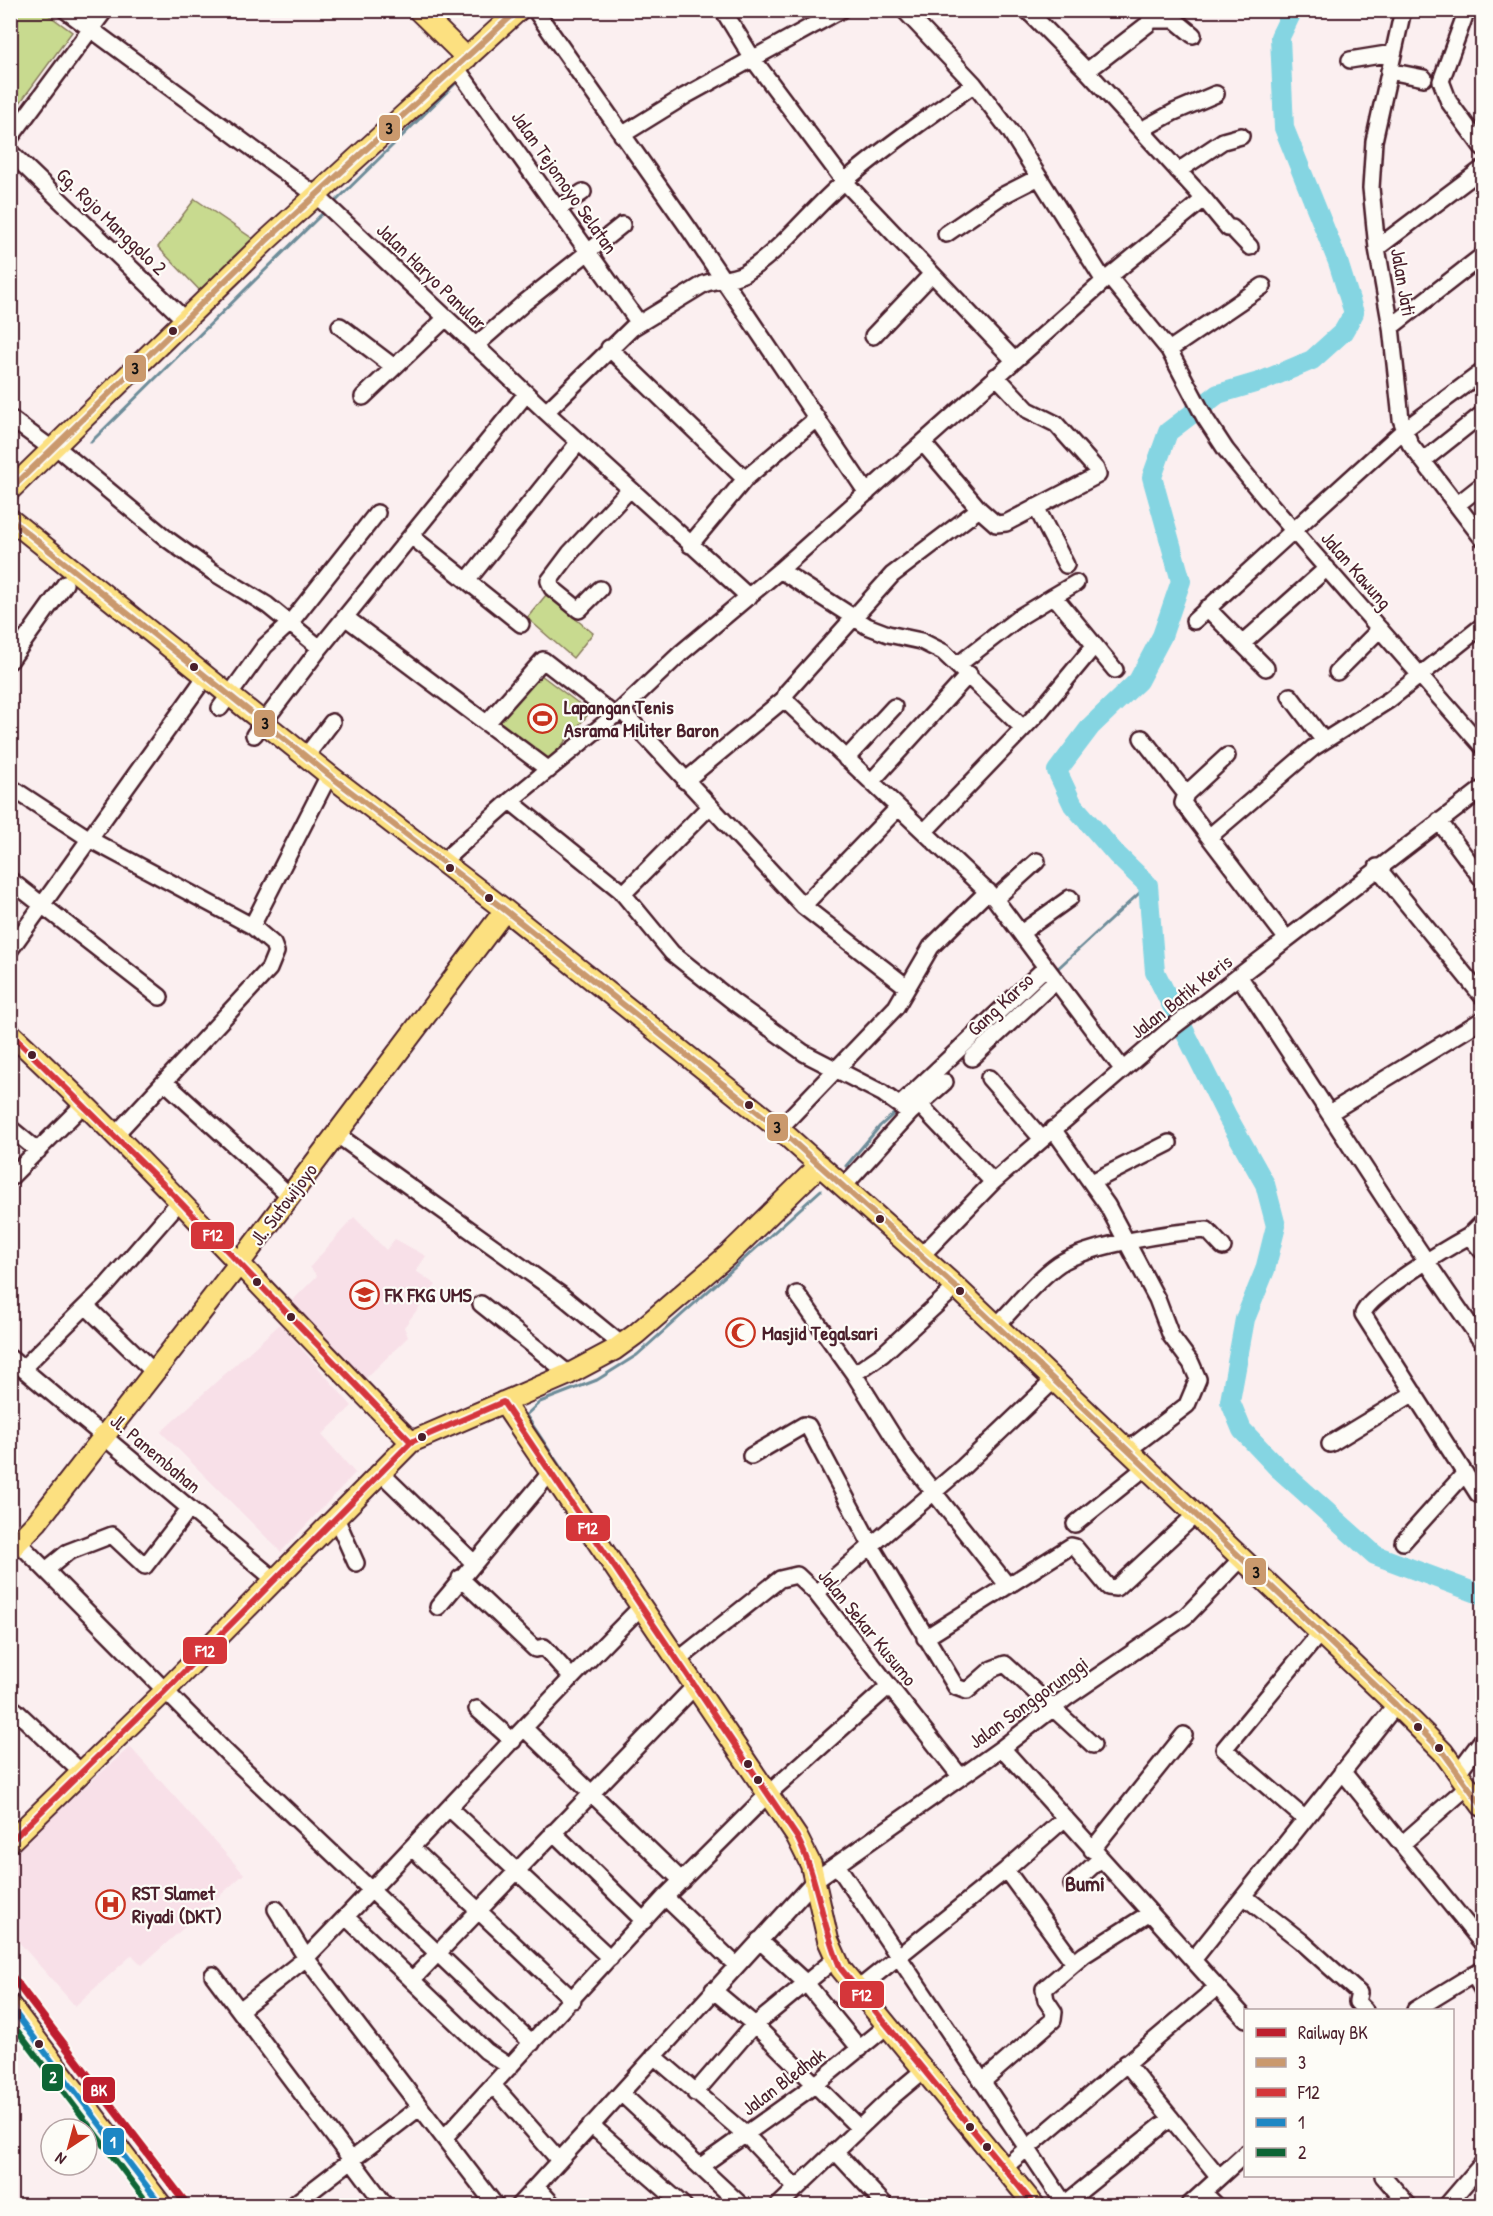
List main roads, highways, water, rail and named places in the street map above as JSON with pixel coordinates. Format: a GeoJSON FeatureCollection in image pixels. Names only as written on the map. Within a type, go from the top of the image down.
{"type":"FeatureCollection","features":[{"type":"Feature","properties":{"kind":"main road"},"geometry":{"type":"LineString","coordinates":[[418,10],[463,70]]}},
{"type":"Feature","properties":{"kind":"main road"},"geometry":{"type":"LineString","coordinates":[[10,489],[185,320],[463,70],[519,10]]}},
{"type":"Feature","properties":{"kind":"main road"},"geometry":{"type":"LineString","coordinates":[[10,519],[206,676],[225,701],[259,728],[306,756],[443,861],[779,1129],[997,1325],[1053,1381],[1396,1705],[1464,1778],[1482,1806]]}},
{"type":"Feature","properties":{"kind":"main road","name":"Jl. Sutowijoyo"},"geometry":{"type":"LineString","coordinates":[[13,1542],[103,1437],[238,1265],[505,910]]}},
{"type":"Feature","properties":{"kind":"main road"},"geometry":{"type":"LineString","coordinates":[[10,1033],[116,1134],[238,1265],[411,1442]]}},
{"type":"Feature","properties":{"kind":"main road"},"geometry":{"type":"LineString","coordinates":[[10,1842],[164,1692],[411,1442],[569,1374],[622,1345],[729,1254],[820,1165]]}},
{"type":"Feature","properties":{"kind":"main road"},"geometry":{"type":"LineString","coordinates":[[503,1402],[614,1564],[640,1608],[680,1659],[694,1687],[773,1790],[797,1837],[827,1872],[835,1959],[924,2070],[1013,2160],[1035,2205]]}},
{"type":"Feature","properties":{"kind":"main road"},"geometry":{"type":"LineString","coordinates":[[10,2005],[162,2205]]}},
{"type":"Feature","properties":{"kind":"waterway"},"geometry":{"type":"LineString","coordinates":[[1293,10],[1280,37],[1284,128],[1338,262],[1354,313],[1343,332],[1312,360],[1262,381],[1218,394],[1168,432],[1152,477],[1181,581],[1162,636],[1138,681],[1091,726],[1057,771],[1073,805],[1116,854],[1148,885],[1155,972],[1227,1116],[1265,1184],[1276,1226],[1265,1270],[1245,1319],[1230,1401],[1242,1430],[1278,1468],[1375,1555],[1482,1595]]}},
{"type":"Feature","properties":{"kind":"waterway"},"geometry":{"type":"LineString","coordinates":[[466,72],[481,58]]}},
{"type":"Feature","properties":{"kind":"waterway"},"geometry":{"type":"LineString","coordinates":[[332,205],[460,79]]}},
{"type":"Feature","properties":{"kind":"waterway"},"geometry":{"type":"LineString","coordinates":[[91,442],[325,211]]}},
{"type":"Feature","properties":{"kind":"waterway"},"geometry":{"type":"LineString","coordinates":[[1055,971],[1148,885]]}},
{"type":"Feature","properties":{"kind":"waterway"},"geometry":{"type":"LineString","coordinates":[[1008,1013],[1048,978]]}},
{"type":"Feature","properties":{"kind":"waterway"},"geometry":{"type":"LineString","coordinates":[[846,1166],[880,1126],[897,1111]]}},
{"type":"Feature","properties":{"kind":"waterway"},"geometry":{"type":"LineString","coordinates":[[633,1577],[526,1415],[540,1402],[597,1380],[637,1355],[821,1190]]}},
{"type":"Feature","properties":{"kind":"waterway"},"geometry":{"type":"LineString","coordinates":[[814,1850],[825,1867]]}},
{"type":"Feature","properties":{"kind":"waterway"},"geometry":{"type":"LineString","coordinates":[[878,1998],[985,2129]]}},
{"type":"Feature","properties":{"kind":"rail line","name":"BK"},"geometry":{"type":"LineString","coordinates":[[10,1974],[188,2206]]}},
{"type":"Feature","properties":{"kind":"place","name":"Lapangan Tenis Asrama Militer Baron"},"geometry":{"type":"Point","coordinates":[543,718]}},
{"type":"Feature","properties":{"kind":"place","name":"FK FKG UMS"},"geometry":{"type":"Point","coordinates":[364,1294]}},
{"type":"Feature","properties":{"kind":"place","name":"Masjid Tegalsari"},"geometry":{"type":"Point","coordinates":[741,1332]}},
{"type":"Feature","properties":{"kind":"place","name":"RST Slamet Riyadi (DKT)"},"geometry":{"type":"Point","coordinates":[111,1904]}},
{"type":"Feature","properties":{"kind":"district","name":"Bumi"},"geometry":{"type":"Point","coordinates":[1085,1883]}}]}
